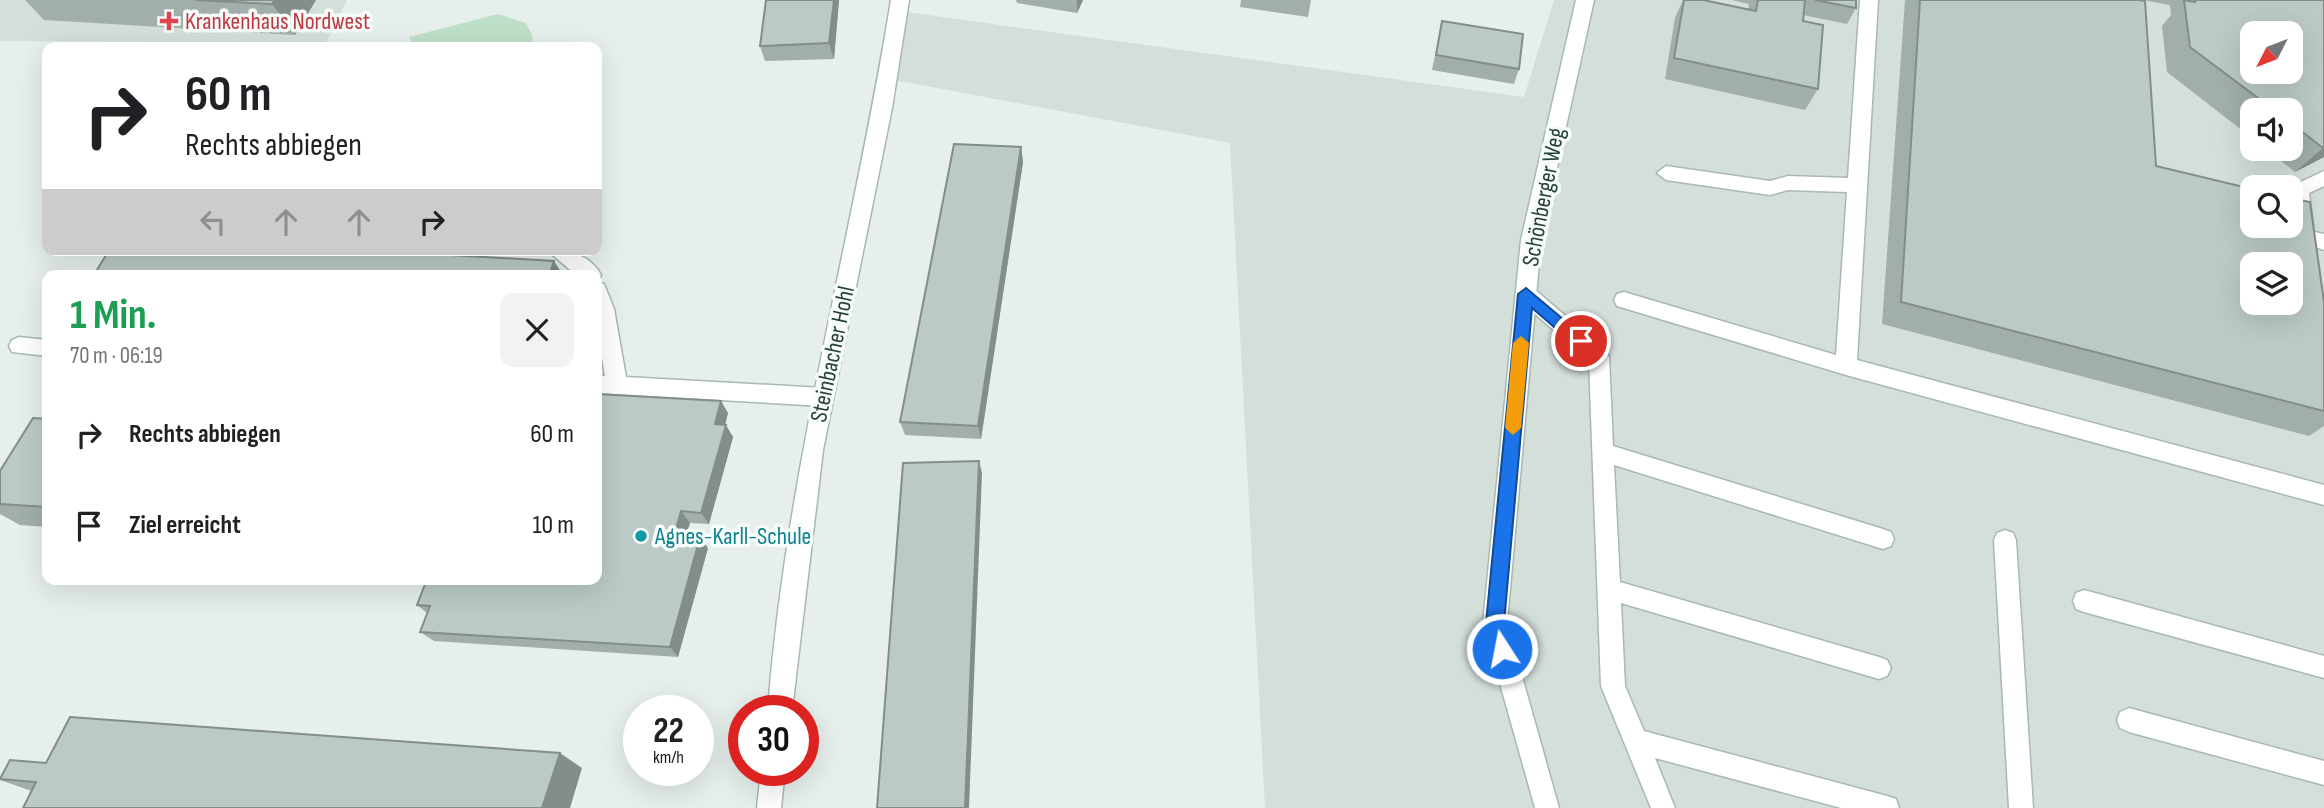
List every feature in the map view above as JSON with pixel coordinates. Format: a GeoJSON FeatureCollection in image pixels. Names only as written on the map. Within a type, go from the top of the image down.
{"type":"FeatureCollection","features":[{"type":"Feature","properties":{"kind":"street","name":"Steinbacher Hohl"},"geometry":{"type":"LineString","coordinates":[[782,695],[812,450],[883,108],[900,0]]}},
{"type":"Feature","properties":{"kind":"street","name":"Schönberger Weg"},"geometry":{"type":"LineString","coordinates":[[1547,808],[1495,623],[1531,240],[1585,0]]}},
{"type":"Feature","properties":{"kind":"street"},"geometry":{"type":"LineString","coordinates":[[1846,366],[1870,0]]}},
{"type":"Feature","properties":{"kind":"street"},"geometry":{"type":"LineString","coordinates":[[1666,173],[1770,188],[1788,183],[1856,185]]}},
{"type":"Feature","properties":{"kind":"street"},"geometry":{"type":"LineString","coordinates":[[2310,264],[2314,240],[2299,190],[2324,178]]}},
{"type":"Feature","properties":{"kind":"street"},"geometry":{"type":"LineString","coordinates":[[565,256],[584,270]]}},
{"type":"Feature","properties":{"kind":"street"},"geometry":{"type":"LineString","coordinates":[[1526,294],[1599,357],[1614,685],[1663,808]]}},
{"type":"Feature","properties":{"kind":"street"},"geometry":{"type":"LineString","coordinates":[[1624,300],[1846,366],[2324,495]]}},
{"type":"Feature","properties":{"kind":"street"},"geometry":{"type":"LineString","coordinates":[[602,304],[607,385],[823,397]]}},
{"type":"Feature","properties":{"kind":"street"},"geometry":{"type":"LineString","coordinates":[[19,346],[42,348]]}},
{"type":"Feature","properties":{"kind":"street"},"geometry":{"type":"LineString","coordinates":[[1603,452],[1883,538]]}},
{"type":"Feature","properties":{"kind":"street"},"geometry":{"type":"LineString","coordinates":[[2005,540],[2021,808]]}},
{"type":"Feature","properties":{"kind":"street"},"geometry":{"type":"LineString","coordinates":[[1609,589],[1878,668]]}},
{"type":"Feature","properties":{"kind":"street"},"geometry":{"type":"LineString","coordinates":[[2084,601],[2324,667]]}},
{"type":"Feature","properties":{"kind":"street"},"geometry":{"type":"LineString","coordinates":[[2129,720],[2324,774]]}},
{"type":"Feature","properties":{"kind":"street"},"geometry":{"type":"LineString","coordinates":[[1636,741],[1887,808]]}},
{"type":"Feature","properties":{"kind":"street"},"geometry":{"type":"LineString","coordinates":[[769,808],[771,786]]}},
{"type":"Feature","properties":{"kind":"shaded area","name":"Krankenhaus Nordwest"},"geometry":{"type":"Polygon","coordinates":[[[0,0],[347,0],[326,42],[0,41],[0,0]]]}},
{"type":"Feature","properties":{"kind":"shaded area"},"geometry":{"type":"Polygon","coordinates":[[[1554,0],[2324,0],[2324,808],[1265,808],[1230,143],[889,79],[906,12],[1524,97],[1554,0]]]}},
{"type":"Feature","properties":{"kind":"green space"},"geometry":{"type":"Polygon","coordinates":[[[498,14],[526,23],[533,38],[532,42],[412,42],[409,37],[498,14]]]}},
{"type":"Feature","properties":{"kind":"building"},"geometry":{"type":"Polygon","coordinates":[[[195,0],[275,0],[272,4],[195,0]]]}},
{"type":"Feature","properties":{"kind":"building"},"geometry":{"type":"Polygon","coordinates":[[[766,0],[834,0],[829,43],[760,46],[766,0]]]}},
{"type":"Feature","properties":{"kind":"building"},"geometry":{"type":"Polygon","coordinates":[[[1684,0],[1703,0],[1756,11],[1758,0],[1805,0],[1803,21],[1823,25],[1818,89],[1674,58],[1684,0]]]}},
{"type":"Feature","properties":{"kind":"building"},"geometry":{"type":"Polygon","coordinates":[[[1815,0],[1856,0],[1856,8],[1815,0]]]}},
{"type":"Feature","properties":{"kind":"building"},"geometry":{"type":"Polygon","coordinates":[[[1920,0],[2145,1],[2156,166],[2240,186],[2240,238],[2303,238],[2303,201],[2310,202],[2324,302],[2324,411],[1901,302],[1920,0]]]}},
{"type":"Feature","properties":{"kind":"building"},"geometry":{"type":"Polygon","coordinates":[[[2184,0],[2324,0],[2324,147],[2303,132],[2303,98],[2258,98],[2190,47],[2184,0]]]}},
{"type":"Feature","properties":{"kind":"building"},"geometry":{"type":"Polygon","coordinates":[[[1442,21],[1523,34],[1519,69],[1436,55],[1442,21]]]}},
{"type":"Feature","properties":{"kind":"building"},"geometry":{"type":"Polygon","coordinates":[[[954,144],[1021,147],[978,426],[900,422],[954,144]]]}},
{"type":"Feature","properties":{"kind":"building"},"geometry":{"type":"Polygon","coordinates":[[[105,256],[468,256],[554,261],[551,270],[97,270],[105,256]]]}},
{"type":"Feature","properties":{"kind":"building","name":"Agnes-Karll-Schule"},"geometry":{"type":"Polygon","coordinates":[[[602,394],[721,401],[715,424],[726,425],[701,513],[681,511],[674,536],[700,537],[670,647],[420,632],[430,606],[417,605],[425,585],[602,585],[602,394]]]}},
{"type":"Feature","properties":{"kind":"building"},"geometry":{"type":"Polygon","coordinates":[[[33,418],[42,419],[42,507],[0,504],[0,471],[33,418]]]}},
{"type":"Feature","properties":{"kind":"building"},"geometry":{"type":"Polygon","coordinates":[[[979,461],[965,808],[877,808],[903,463],[979,461]]]}},
{"type":"Feature","properties":{"kind":"building"},"geometry":{"type":"Polygon","coordinates":[[[70,717],[560,753],[542,808],[23,808],[36,782],[0,779],[10,760],[46,763],[70,717]]]}},
{"type":"Feature","properties":{"kind":"slow traffic"},"geometry":{"type":"LineString","coordinates":[[1513,428],[1521,343]]}},
{"type":"Feature","properties":{"kind":"place","name":"Krankenhaus Nordwest"},"geometry":{"type":"Point","coordinates":[169,21]}},
{"type":"Feature","properties":{"kind":"place","name":"Agnes-Karll-Schule"},"geometry":{"type":"Point","coordinates":[641,536]}},
{"type":"Feature","properties":{"kind":"route"},"geometry":{"type":"LineString","coordinates":[[1502,649],[1495,623],[1526,294],[1581,341]]}}]}
